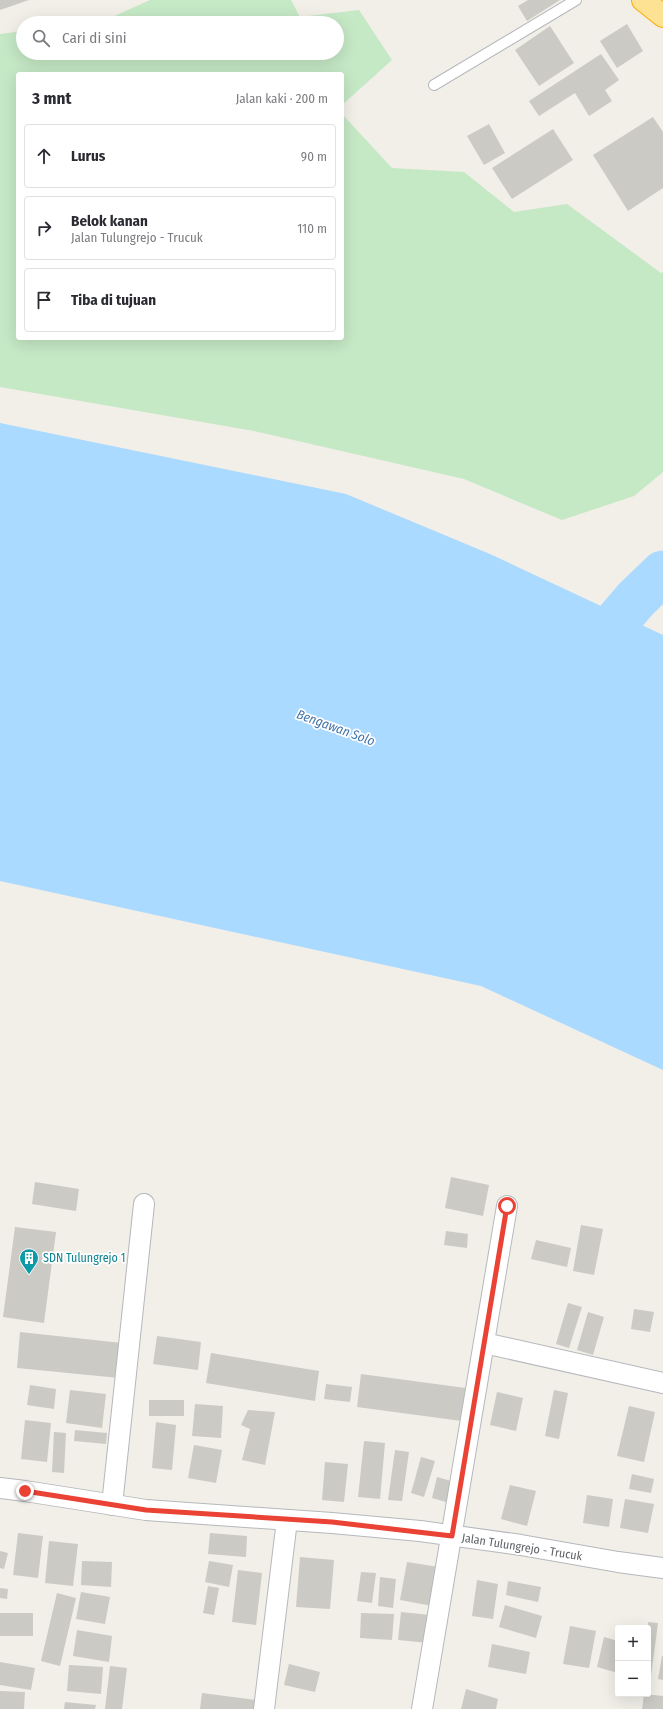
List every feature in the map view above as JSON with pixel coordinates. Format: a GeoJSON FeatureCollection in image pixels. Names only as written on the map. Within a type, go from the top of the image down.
{"type":"FeatureCollection","features":[{"type":"Feature","properties":{"kind":"highway"},"geometry":{"type":"LineString","coordinates":[[643,0],[663,16]]}},
{"type":"Feature","properties":{"kind":"street"},"geometry":{"type":"LineString","coordinates":[[112,1505],[144,1204]]}},
{"type":"Feature","properties":{"kind":"street"},"geometry":{"type":"LineString","coordinates":[[422,1709],[507,1206]]}},
{"type":"Feature","properties":{"kind":"street"},"geometry":{"type":"LineString","coordinates":[[484,1343],[663,1383]]}},
{"type":"Feature","properties":{"kind":"street","name":"Jalan Tulungrejo - Trucuk"},"geometry":{"type":"LineString","coordinates":[[0,1488],[146,1510],[361,1525],[522,1545],[618,1562],[663,1568]]}},
{"type":"Feature","properties":{"kind":"street"},"geometry":{"type":"LineString","coordinates":[[264,1709],[287,1520]]}},
{"type":"Feature","properties":{"kind":"lane"},"geometry":{"type":"LineString","coordinates":[[434,85],[576,0]]}},
{"type":"Feature","properties":{"kind":"green space"},"geometry":{"type":"Polygon","coordinates":[[[150,0],[291,0],[299,16],[115,16],[150,0]]]}},
{"type":"Feature","properties":{"kind":"green space"},"geometry":{"type":"Polygon","coordinates":[[[359,10],[392,60],[344,103],[344,72],[16,72],[16,340],[344,340],[344,116],[392,168],[464,172],[514,212],[567,204],[661,273],[663,272],[663,472],[634,496],[562,520],[464,479],[254,431],[0,387],[0,34],[16,32],[16,60],[344,60],[344,16],[308,16],[359,10]]]}},
{"type":"Feature","properties":{"kind":"water","name":"Bengawan Solo"},"geometry":{"type":"Polygon","coordinates":[[[0,423],[346,494],[490,554],[663,635],[663,1070],[481,986],[0,881],[0,423]]]}},
{"type":"Feature","properties":{"kind":"building"},"geometry":{"type":"Polygon","coordinates":[[[0,0],[29,0],[0,10],[0,0]]]}},
{"type":"Feature","properties":{"kind":"building"},"geometry":{"type":"Polygon","coordinates":[[[528,0],[560,0],[527,21],[518,6],[528,0]]]}},
{"type":"Feature","properties":{"kind":"building"},"geometry":{"type":"Polygon","coordinates":[[[627,24],[643,51],[617,68],[600,41],[627,24]]]}},
{"type":"Feature","properties":{"kind":"building"},"geometry":{"type":"Polygon","coordinates":[[[550,26],[574,63],[539,86],[515,50],[550,26]]]}},
{"type":"Feature","properties":{"kind":"building"},"geometry":{"type":"Polygon","coordinates":[[[601,54],[619,80],[605,90],[612,101],[589,116],[575,93],[539,116],[529,101],[601,54]]]}},
{"type":"Feature","properties":{"kind":"building"},"geometry":{"type":"Polygon","coordinates":[[[653,117],[663,132],[663,188],[628,211],[593,155],[653,117]]]}},
{"type":"Feature","properties":{"kind":"building"},"geometry":{"type":"Polygon","coordinates":[[[489,124],[505,153],[484,165],[467,136],[489,124]]]}},
{"type":"Feature","properties":{"kind":"building"},"geometry":{"type":"Polygon","coordinates":[[[553,129],[573,160],[512,199],[492,168],[553,129]]]}},
{"type":"Feature","properties":{"kind":"building"},"geometry":{"type":"Polygon","coordinates":[[[451,1177],[489,1185],[483,1216],[445,1208],[451,1177]]]}},
{"type":"Feature","properties":{"kind":"building"},"geometry":{"type":"Polygon","coordinates":[[[35,1182],[79,1189],[76,1211],[32,1204],[35,1182]]]}},
{"type":"Feature","properties":{"kind":"building"},"geometry":{"type":"Polygon","coordinates":[[[581,1225],[603,1229],[594,1275],[573,1271],[581,1225]]]}},
{"type":"Feature","properties":{"kind":"building","name":"SDN Tulungrejo 1"},"geometry":{"type":"Polygon","coordinates":[[[15,1227],[56,1232],[44,1323],[3,1317],[15,1227]]]}},
{"type":"Feature","properties":{"kind":"building"},"geometry":{"type":"Polygon","coordinates":[[[446,1231],[468,1234],[467,1248],[444,1245],[446,1231]]]}},
{"type":"Feature","properties":{"kind":"building"},"geometry":{"type":"Polygon","coordinates":[[[536,1240],[571,1248],[567,1267],[531,1259],[536,1240]]]}},
{"type":"Feature","properties":{"kind":"building"},"geometry":{"type":"Polygon","coordinates":[[[568,1303],[582,1307],[569,1348],[556,1344],[568,1303]]]}},
{"type":"Feature","properties":{"kind":"building"},"geometry":{"type":"Polygon","coordinates":[[[634,1309],[654,1312],[650,1332],[631,1329],[634,1309]]]}},
{"type":"Feature","properties":{"kind":"building"},"geometry":{"type":"Polygon","coordinates":[[[588,1312],[604,1317],[593,1355],[577,1350],[588,1312]]]}},
{"type":"Feature","properties":{"kind":"building"},"geometry":{"type":"Polygon","coordinates":[[[20,1332],[122,1343],[119,1378],[17,1368],[20,1332]]]}},
{"type":"Feature","properties":{"kind":"building"},"geometry":{"type":"Polygon","coordinates":[[[157,1336],[201,1342],[198,1370],[153,1364],[157,1336]]]}},
{"type":"Feature","properties":{"kind":"building"},"geometry":{"type":"Polygon","coordinates":[[[211,1353],[319,1371],[315,1401],[206,1383],[211,1353]]]}},
{"type":"Feature","properties":{"kind":"building"},"geometry":{"type":"Polygon","coordinates":[[[361,1374],[473,1389],[469,1422],[357,1407],[361,1374]]]}},
{"type":"Feature","properties":{"kind":"building"},"geometry":{"type":"Polygon","coordinates":[[[326,1384],[352,1387],[350,1402],[324,1399],[326,1384]]]}},
{"type":"Feature","properties":{"kind":"building"},"geometry":{"type":"Polygon","coordinates":[[[30,1385],[56,1389],[54,1409],[27,1405],[30,1385]]]}},
{"type":"Feature","properties":{"kind":"building"},"geometry":{"type":"Polygon","coordinates":[[[70,1390],[106,1394],[102,1428],[66,1423],[70,1390]]]}},
{"type":"Feature","properties":{"kind":"building"},"geometry":{"type":"Polygon","coordinates":[[[554,1390],[568,1393],[559,1439],[545,1436],[554,1390]]]}},
{"type":"Feature","properties":{"kind":"building"},"geometry":{"type":"Polygon","coordinates":[[[497,1392],[523,1398],[516,1431],[490,1425],[497,1392]]]}},
{"type":"Feature","properties":{"kind":"building"},"geometry":{"type":"Polygon","coordinates":[[[149,1400],[184,1400],[184,1416],[149,1416],[149,1400]]]}},
{"type":"Feature","properties":{"kind":"building"},"geometry":{"type":"Polygon","coordinates":[[[195,1404],[223,1406],[221,1438],[192,1436],[195,1404]]]}},
{"type":"Feature","properties":{"kind":"building"},"geometry":{"type":"Polygon","coordinates":[[[629,1406],[655,1412],[644,1462],[617,1456],[629,1406]]]}},
{"type":"Feature","properties":{"kind":"building"},"geometry":{"type":"Polygon","coordinates":[[[248,1410],[275,1412],[265,1465],[242,1460],[250,1429],[241,1425],[248,1410]]]}},
{"type":"Feature","properties":{"kind":"building"},"geometry":{"type":"Polygon","coordinates":[[[25,1420],[51,1423],[47,1462],[21,1459],[25,1420]]]}},
{"type":"Feature","properties":{"kind":"building"},"geometry":{"type":"Polygon","coordinates":[[[156,1422],[176,1425],[172,1470],[152,1468],[156,1422]]]}},
{"type":"Feature","properties":{"kind":"building"},"geometry":{"type":"Polygon","coordinates":[[[75,1430],[107,1433],[106,1444],[74,1441],[75,1430]]]}},
{"type":"Feature","properties":{"kind":"building"},"geometry":{"type":"Polygon","coordinates":[[[54,1432],[66,1433],[64,1473],[52,1472],[54,1432]]]}},
{"type":"Feature","properties":{"kind":"building"},"geometry":{"type":"Polygon","coordinates":[[[364,1441],[385,1443],[380,1499],[358,1497],[364,1441]]]}},
{"type":"Feature","properties":{"kind":"building"},"geometry":{"type":"Polygon","coordinates":[[[194,1445],[222,1450],[216,1483],[188,1478],[194,1445]]]}},
{"type":"Feature","properties":{"kind":"building"},"geometry":{"type":"Polygon","coordinates":[[[395,1450],[409,1452],[402,1501],[388,1500],[395,1450]]]}},
{"type":"Feature","properties":{"kind":"building"},"geometry":{"type":"Polygon","coordinates":[[[421,1457],[435,1461],[424,1497],[411,1493],[421,1457]]]}},
{"type":"Feature","properties":{"kind":"building"},"geometry":{"type":"Polygon","coordinates":[[[325,1462],[348,1464],[344,1502],[322,1500],[325,1462]]]}},
{"type":"Feature","properties":{"kind":"building"},"geometry":{"type":"Polygon","coordinates":[[[632,1474],[654,1479],[651,1493],[629,1489],[632,1474]]]}},
{"type":"Feature","properties":{"kind":"building"},"geometry":{"type":"Polygon","coordinates":[[[437,1477],[458,1483],[453,1504],[432,1498],[437,1477]]]}},
{"type":"Feature","properties":{"kind":"building"},"geometry":{"type":"Polygon","coordinates":[[[510,1485],[536,1491],[527,1526],[501,1519],[510,1485]]]}},
{"type":"Feature","properties":{"kind":"building"},"geometry":{"type":"Polygon","coordinates":[[[587,1495],[613,1499],[609,1527],[583,1523],[587,1495]]]}},
{"type":"Feature","properties":{"kind":"building"},"geometry":{"type":"Polygon","coordinates":[[[625,1499],[654,1504],[648,1533],[620,1528],[625,1499]]]}},
{"type":"Feature","properties":{"kind":"building"},"geometry":{"type":"Polygon","coordinates":[[[18,1533],[43,1536],[38,1578],[13,1575],[18,1533]]]}},
{"type":"Feature","properties":{"kind":"building"},"geometry":{"type":"Polygon","coordinates":[[[210,1533],[247,1536],[246,1557],[208,1554],[210,1533]]]}},
{"type":"Feature","properties":{"kind":"building"},"geometry":{"type":"Polygon","coordinates":[[[49,1541],[78,1544],[73,1586],[45,1583],[49,1541]]]}},
{"type":"Feature","properties":{"kind":"building"},"geometry":{"type":"Polygon","coordinates":[[[0,1551],[8,1553],[4,1569],[0,1568],[0,1551]]]}},
{"type":"Feature","properties":{"kind":"building"},"geometry":{"type":"Polygon","coordinates":[[[300,1557],[334,1560],[330,1609],[296,1607],[300,1557]]]}},
{"type":"Feature","properties":{"kind":"building"},"geometry":{"type":"Polygon","coordinates":[[[82,1561],[112,1562],[111,1587],[81,1585],[82,1561]]]}},
{"type":"Feature","properties":{"kind":"building"},"geometry":{"type":"Polygon","coordinates":[[[209,1561],[233,1565],[229,1587],[205,1582],[209,1561]]]}},
{"type":"Feature","properties":{"kind":"building"},"geometry":{"type":"Polygon","coordinates":[[[407,1562],[445,1568],[438,1607],[400,1600],[407,1562]]]}},
{"type":"Feature","properties":{"kind":"building"},"geometry":{"type":"Polygon","coordinates":[[[238,1570],[262,1573],[256,1625],[232,1622],[238,1570]]]}},
{"type":"Feature","properties":{"kind":"building"},"geometry":{"type":"Polygon","coordinates":[[[361,1572],[376,1573],[372,1603],[357,1601],[361,1572]]]}},
{"type":"Feature","properties":{"kind":"building"},"geometry":{"type":"Polygon","coordinates":[[[380,1577],[396,1579],[393,1608],[378,1606],[380,1577]]]}},
{"type":"Feature","properties":{"kind":"building"},"geometry":{"type":"Polygon","coordinates":[[[477,1580],[498,1584],[493,1619],[472,1616],[477,1580]]]}},
{"type":"Feature","properties":{"kind":"building"},"geometry":{"type":"Polygon","coordinates":[[[508,1581],[541,1587],[538,1602],[506,1595],[508,1581]]]}},
{"type":"Feature","properties":{"kind":"building"},"geometry":{"type":"Polygon","coordinates":[[[208,1586],[219,1588],[214,1615],[203,1613],[208,1586]]]}},
{"type":"Feature","properties":{"kind":"building"},"geometry":{"type":"Polygon","coordinates":[[[0,1588],[8,1589],[7,1599],[0,1598],[0,1588]]]}},
{"type":"Feature","properties":{"kind":"building"},"geometry":{"type":"Polygon","coordinates":[[[81,1592],[110,1597],[105,1624],[76,1619],[81,1592]]]}},
{"type":"Feature","properties":{"kind":"building"},"geometry":{"type":"Polygon","coordinates":[[[57,1593],[76,1598],[60,1666],[41,1661],[57,1593]]]}},
{"type":"Feature","properties":{"kind":"building"},"geometry":{"type":"Polygon","coordinates":[[[505,1605],[542,1616],[536,1638],[499,1627],[505,1605]]]}},
{"type":"Feature","properties":{"kind":"building"},"geometry":{"type":"Polygon","coordinates":[[[401,1612],[431,1615],[428,1643],[398,1640],[401,1612]]]}},
{"type":"Feature","properties":{"kind":"building"},"geometry":{"type":"Polygon","coordinates":[[[0,1613],[33,1613],[33,1636],[0,1636],[0,1613]]]}},
{"type":"Feature","properties":{"kind":"building"},"geometry":{"type":"Polygon","coordinates":[[[361,1613],[394,1614],[392,1640],[360,1638],[361,1613]]]}},
{"type":"Feature","properties":{"kind":"building"},"geometry":{"type":"Polygon","coordinates":[[[648,1622],[658,1623],[651,1676],[651,1625],[648,1625],[648,1622]]]}},
{"type":"Feature","properties":{"kind":"building"},"geometry":{"type":"Polygon","coordinates":[[[570,1626],[596,1631],[589,1668],[563,1664],[570,1626]]]}},
{"type":"Feature","properties":{"kind":"building"},"geometry":{"type":"Polygon","coordinates":[[[77,1630],[112,1636],[109,1662],[73,1656],[77,1630]]]}},
{"type":"Feature","properties":{"kind":"building"},"geometry":{"type":"Polygon","coordinates":[[[604,1637],[615,1640],[615,1672],[597,1667],[604,1637]]]}},
{"type":"Feature","properties":{"kind":"building"},"geometry":{"type":"Polygon","coordinates":[[[492,1644],[530,1652],[526,1674],[488,1667],[492,1644]]]}},
{"type":"Feature","properties":{"kind":"building"},"geometry":{"type":"Polygon","coordinates":[[[663,1656],[663,1680],[658,1679],[663,1656]]]}},
{"type":"Feature","properties":{"kind":"building"},"geometry":{"type":"Polygon","coordinates":[[[0,1662],[35,1668],[31,1690],[0,1685],[0,1662]]]}},
{"type":"Feature","properties":{"kind":"building"},"geometry":{"type":"Polygon","coordinates":[[[289,1664],[320,1672],[315,1692],[284,1685],[289,1664]]]}},
{"type":"Feature","properties":{"kind":"building"},"geometry":{"type":"Polygon","coordinates":[[[69,1665],[103,1667],[101,1694],[67,1691],[69,1665]]]}},
{"type":"Feature","properties":{"kind":"building"},"geometry":{"type":"Polygon","coordinates":[[[110,1666],[127,1668],[122,1709],[105,1709],[110,1666]]]}},
{"type":"Feature","properties":{"kind":"building"},"geometry":{"type":"Polygon","coordinates":[[[466,1689],[498,1699],[496,1709],[461,1709],[466,1689]]]}},
{"type":"Feature","properties":{"kind":"building"},"geometry":{"type":"Polygon","coordinates":[[[0,1691],[25,1692],[24,1709],[0,1709],[0,1691]]]}},
{"type":"Feature","properties":{"kind":"building"},"geometry":{"type":"Polygon","coordinates":[[[202,1693],[256,1700],[255,1709],[200,1709],[202,1693]]]}},
{"type":"Feature","properties":{"kind":"building"},"geometry":{"type":"Polygon","coordinates":[[[651,1695],[663,1696],[663,1709],[642,1709],[644,1697],[651,1697],[651,1695]]]}},
{"type":"Feature","properties":{"kind":"building"},"geometry":{"type":"Polygon","coordinates":[[[65,1702],[96,1705],[95,1709],[64,1709],[65,1702]]]}},
{"type":"Feature","properties":{"kind":"waterway"},"geometry":{"type":"LineString","coordinates":[[582,662],[636,599],[663,573]]}},
{"type":"Feature","properties":{"kind":"place","name":"SDN Tulungrejo 1"},"geometry":{"type":"Point","coordinates":[29,1275]}},
{"type":"Feature","properties":{"kind":"route"},"geometry":{"type":"LineString","coordinates":[[25,1491],[146,1510],[251,1518],[332,1522],[420,1531],[452,1536],[507,1206]]}}]}
